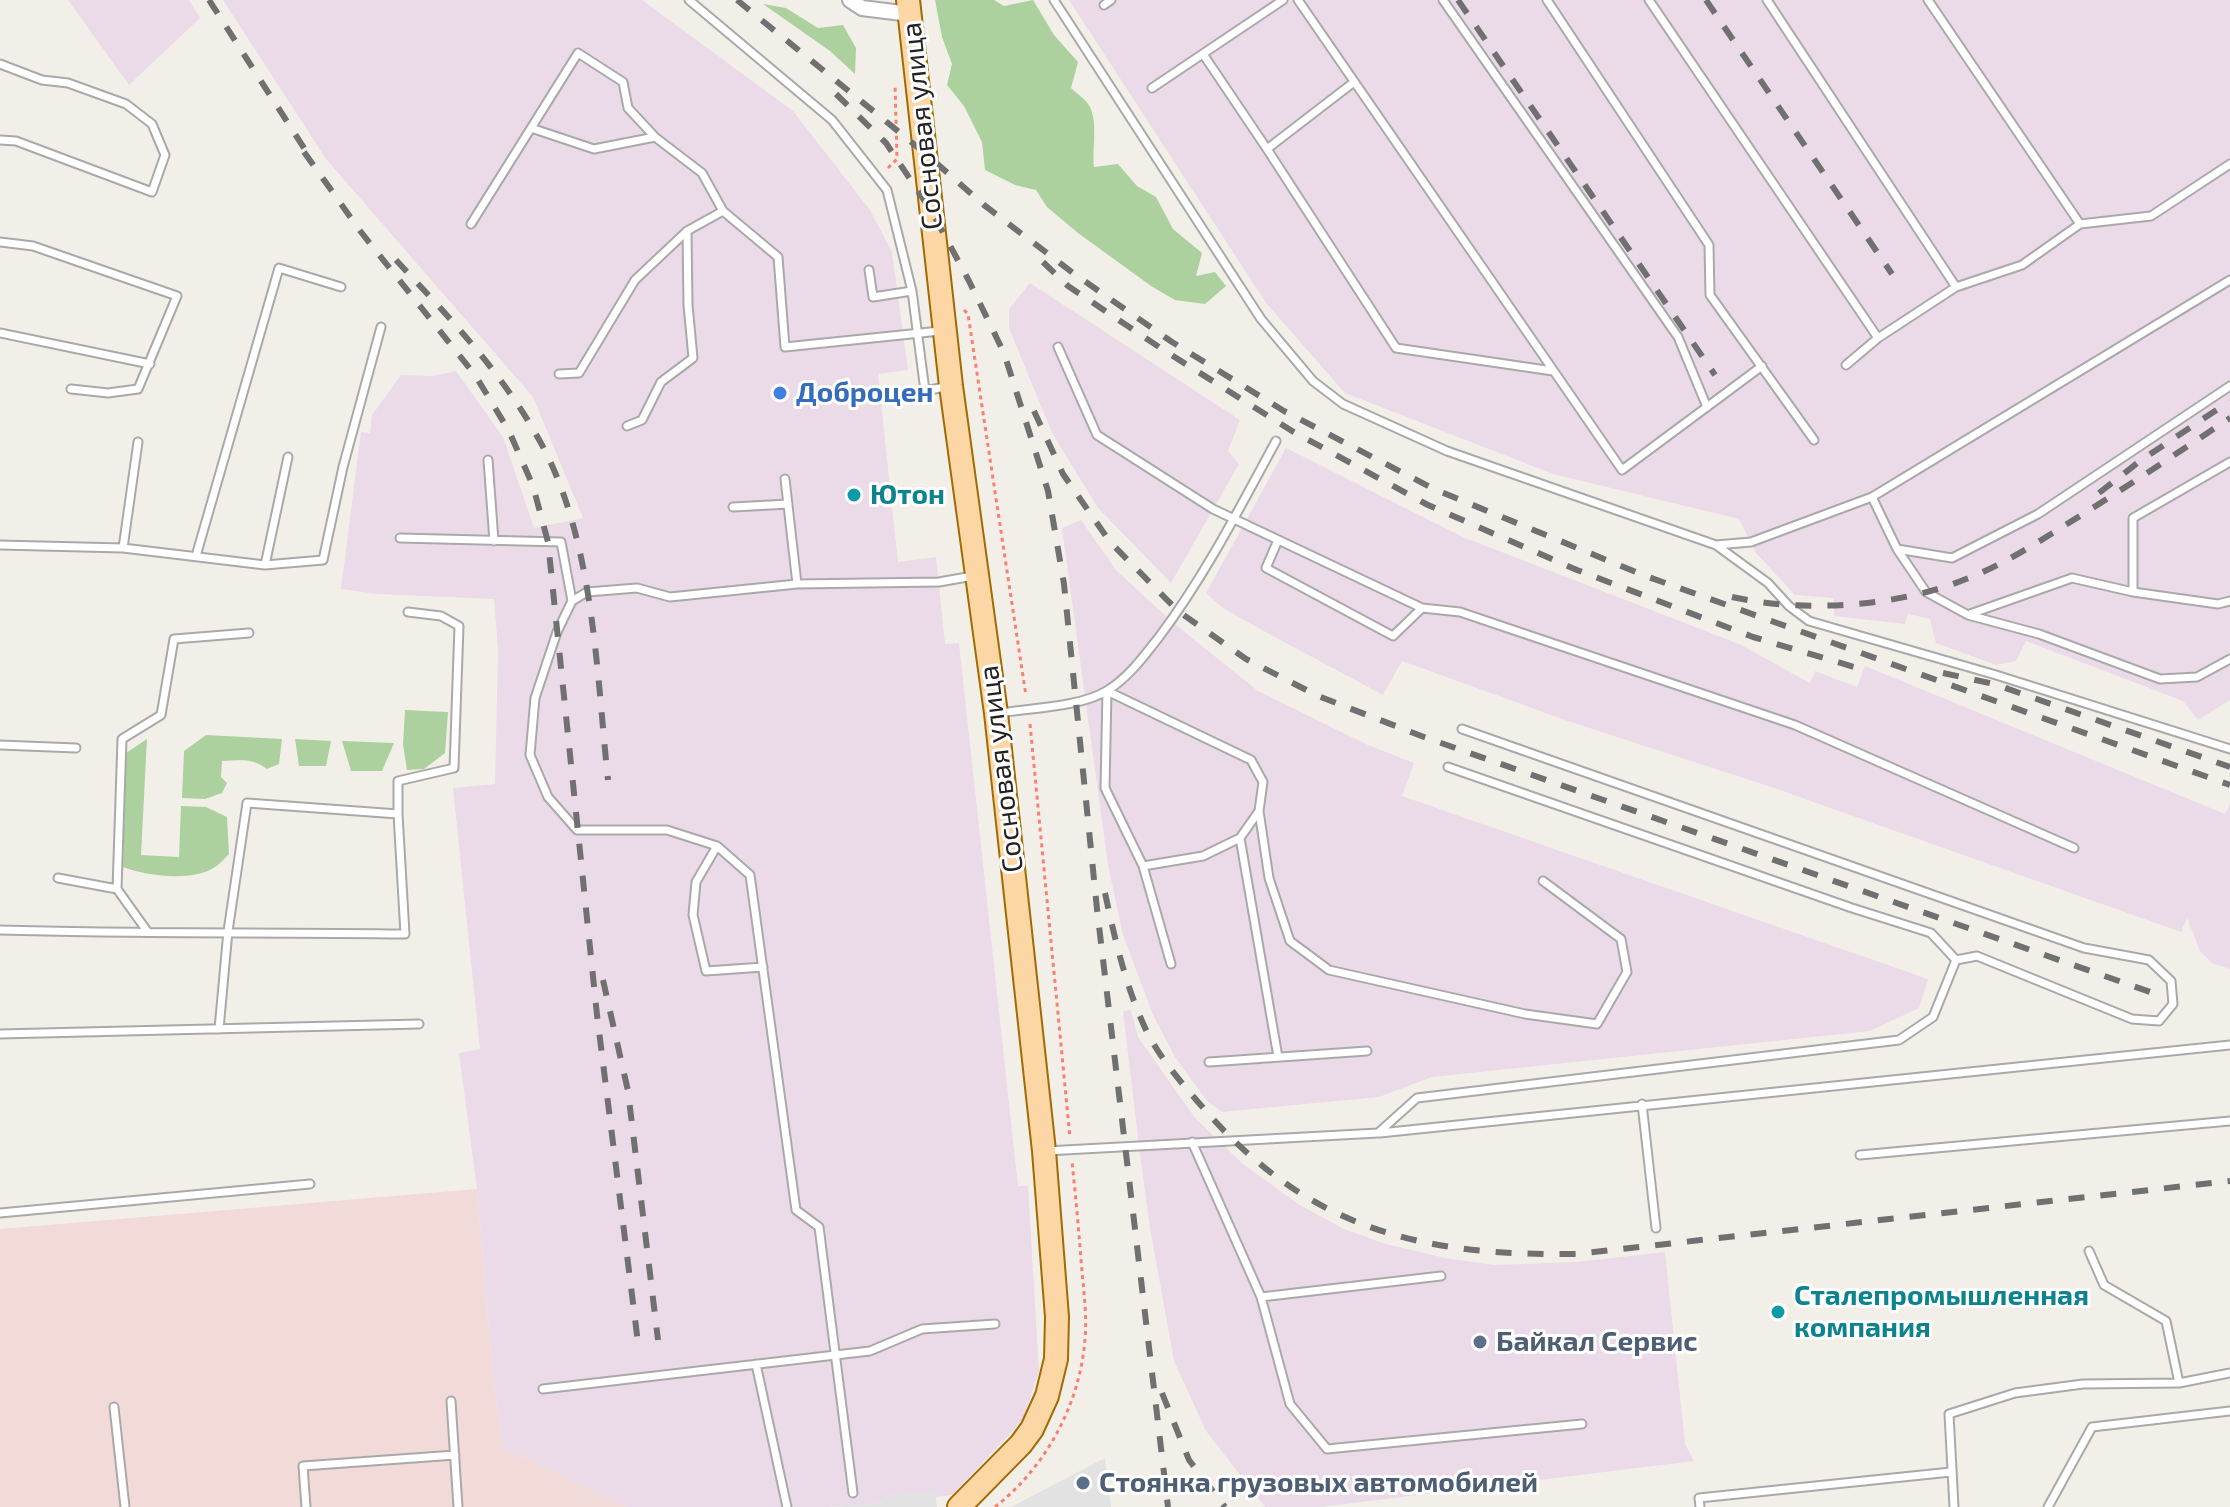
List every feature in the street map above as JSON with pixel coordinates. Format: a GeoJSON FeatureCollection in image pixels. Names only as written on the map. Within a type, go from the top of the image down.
{"type":"FeatureCollection","features":[{"type":"Feature","properties":{"kind":"main road","name":"Сосновая улица"},"geometry":{"type":"LineString","coordinates":[[909,7],[951,386],[996,713],[1044,1151],[1057,1317],[1056,1359],[1052,1378],[1032,1429],[959,1507]]}},
{"type":"Feature","properties":{"kind":"street"},"geometry":{"type":"LineString","coordinates":[[850,0],[862,8],[909,7]]}},
{"type":"Feature","properties":{"kind":"lane"},"geometry":{"type":"LineString","coordinates":[[689,0],[832,120],[887,190],[912,291],[925,391]]}},
{"type":"Feature","properties":{"kind":"lane"},"geometry":{"type":"LineString","coordinates":[[1054,0],[1261,319],[1313,381],[1343,404],[1447,451],[1716,545],[1768,583],[1789,606],[1809,621],[1996,675],[2230,749]]}},
{"type":"Feature","properties":{"kind":"lane"},"geometry":{"type":"LineString","coordinates":[[1152,88],[1283,0]]}},
{"type":"Feature","properties":{"kind":"lane"},"geometry":{"type":"LineString","coordinates":[[1298,0],[1622,470],[1762,366]]}},
{"type":"Feature","properties":{"kind":"lane"},"geometry":{"type":"LineString","coordinates":[[1443,0],[1678,337],[1707,407]]}},
{"type":"Feature","properties":{"kind":"lane"},"geometry":{"type":"LineString","coordinates":[[1547,0],[1709,245],[1710,295],[1814,440]]}},
{"type":"Feature","properties":{"kind":"lane"},"geometry":{"type":"LineString","coordinates":[[1649,0],[1878,338]]}},
{"type":"Feature","properties":{"kind":"lane"},"geometry":{"type":"LineString","coordinates":[[1767,0],[1956,287]]}},
{"type":"Feature","properties":{"kind":"lane"},"geometry":{"type":"LineString","coordinates":[[1928,0],[2080,224]]}},
{"type":"Feature","properties":{"kind":"lane"},"geometry":{"type":"LineString","coordinates":[[471,224],[578,53],[623,82],[628,108],[655,137],[702,173],[723,211],[778,257],[785,347],[945,331]]}},
{"type":"Feature","properties":{"kind":"lane"},"geometry":{"type":"LineString","coordinates":[[1203,54],[1396,348],[1554,371]]}},
{"type":"Feature","properties":{"kind":"lane"},"geometry":{"type":"LineString","coordinates":[[0,64],[42,80],[68,83],[126,104],[152,124],[165,155],[152,192],[16,141],[0,140]]}},
{"type":"Feature","properties":{"kind":"lane"},"geometry":{"type":"LineString","coordinates":[[1267,149],[1354,82]]}},
{"type":"Feature","properties":{"kind":"lane"},"geometry":{"type":"LineString","coordinates":[[531,128],[594,149],[655,137]]}},
{"type":"Feature","properties":{"kind":"lane"},"geometry":{"type":"LineString","coordinates":[[1846,365],[1878,338],[1956,287],[2022,265],[2080,224],[2151,216],[2230,164]]}},
{"type":"Feature","properties":{"kind":"lane"},"geometry":{"type":"LineString","coordinates":[[559,374],[579,373],[635,280],[687,231],[723,211]]}},
{"type":"Feature","properties":{"kind":"lane"},"geometry":{"type":"LineString","coordinates":[[627,426],[642,420],[661,382],[693,358],[688,305],[687,231]]}},
{"type":"Feature","properties":{"kind":"lane"},"geometry":{"type":"LineString","coordinates":[[0,242],[33,246],[177,296],[138,389],[108,393],[71,389]]}},
{"type":"Feature","properties":{"kind":"lane"},"geometry":{"type":"LineString","coordinates":[[196,556],[279,268],[341,287]]}},
{"type":"Feature","properties":{"kind":"lane"},"geometry":{"type":"LineString","coordinates":[[869,270],[873,297],[912,291]]}},
{"type":"Feature","properties":{"kind":"lane"},"geometry":{"type":"LineString","coordinates":[[1716,545],[1751,542],[1872,497],[2230,280]]}},
{"type":"Feature","properties":{"kind":"lane"},"geometry":{"type":"LineString","coordinates":[[0,545],[123,548],[265,565],[323,560],[343,467],[381,327]]}},
{"type":"Feature","properties":{"kind":"lane"},"geometry":{"type":"LineString","coordinates":[[0,333],[150,364]]}},
{"type":"Feature","properties":{"kind":"lane"},"geometry":{"type":"LineString","coordinates":[[1058,347],[1097,435],[1213,509],[1422,608],[1460,612],[1795,725],[2074,848]]}},
{"type":"Feature","properties":{"kind":"lane"},"geometry":{"type":"LineString","coordinates":[[894,396],[951,386]]}},
{"type":"Feature","properties":{"kind":"lane"},"geometry":{"type":"LineString","coordinates":[[1897,549],[1952,558],[2038,514],[2230,386]]}},
{"type":"Feature","properties":{"kind":"lane"},"geometry":{"type":"LineString","coordinates":[[996,713],[1077,701],[1107,691],[1138,664],[1178,611],[1234,519],[1276,441]]}},
{"type":"Feature","properties":{"kind":"lane"},"geometry":{"type":"LineString","coordinates":[[123,548],[138,442]]}},
{"type":"Feature","properties":{"kind":"lane"},"geometry":{"type":"LineString","coordinates":[[265,565],[288,457]]}},
{"type":"Feature","properties":{"kind":"lane"},"geometry":{"type":"LineString","coordinates":[[488,460],[494,541]]}},
{"type":"Feature","properties":{"kind":"lane"},"geometry":{"type":"LineString","coordinates":[[2133,592],[2133,518],[2230,462]]}},
{"type":"Feature","properties":{"kind":"lane"},"geometry":{"type":"LineString","coordinates":[[785,479],[797,584]]}},
{"type":"Feature","properties":{"kind":"lane"},"geometry":{"type":"LineString","coordinates":[[1872,497],[1897,549],[1926,592],[1968,615],[2039,634],[2160,679],[2197,677],[2230,659]]}},
{"type":"Feature","properties":{"kind":"lane"},"geometry":{"type":"LineString","coordinates":[[733,507],[788,504]]}},
{"type":"Feature","properties":{"kind":"lane"},"geometry":{"type":"LineString","coordinates":[[400,538],[561,542],[572,601]]}},
{"type":"Feature","properties":{"kind":"lane"},"geometry":{"type":"LineString","coordinates":[[1278,540],[1266,568],[1393,636],[1422,608]]}},
{"type":"Feature","properties":{"kind":"lane"},"geometry":{"type":"LineString","coordinates":[[853,1493],[819,1227],[796,1210],[750,875],[717,846],[667,830],[577,830],[548,797],[530,755],[535,698],[557,632],[572,601],[587,592],[637,588],[670,597],[797,584],[939,582],[978,575]]}},
{"type":"Feature","properties":{"kind":"lane"},"geometry":{"type":"LineString","coordinates":[[1968,615],[2072,578],[2133,592],[2218,604],[2230,601]]}},
{"type":"Feature","properties":{"kind":"lane"},"geometry":{"type":"LineString","coordinates":[[0,930],[405,934],[398,781],[454,768],[459,626],[441,616],[408,612]]}},
{"type":"Feature","properties":{"kind":"lane"},"geometry":{"type":"LineString","coordinates":[[147,931],[117,889],[122,739],[161,715],[174,639],[249,633]]}},
{"type":"Feature","properties":{"kind":"lane"},"geometry":{"type":"LineString","coordinates":[[1107,691],[1251,760],[1263,782],[1259,811],[1269,878],[1290,941],[1329,970],[1525,1014],[1597,1024],[1627,972],[1621,939],[1543,881]]}},
{"type":"Feature","properties":{"kind":"lane"},"geometry":{"type":"LineString","coordinates":[[1107,691],[1105,788],[1143,866],[1171,964]]}},
{"type":"Feature","properties":{"kind":"lane"},"geometry":{"type":"LineString","coordinates":[[1462,729],[2084,948],[2149,960],[2171,981],[2173,1004],[2159,1021],[2132,1019],[1977,956],[1956,960]]}},
{"type":"Feature","properties":{"kind":"lane"},"geometry":{"type":"LineString","coordinates":[[0,745],[76,748]]}},
{"type":"Feature","properties":{"kind":"lane"},"geometry":{"type":"LineString","coordinates":[[1448,767],[1931,933],[1956,960]]}},
{"type":"Feature","properties":{"kind":"lane"},"geometry":{"type":"LineString","coordinates":[[219,1029],[228,931],[247,803],[398,814]]}},
{"type":"Feature","properties":{"kind":"lane"},"geometry":{"type":"LineString","coordinates":[[1143,866],[1203,856],[1240,838],[1259,811]]}},
{"type":"Feature","properties":{"kind":"lane"},"geometry":{"type":"LineString","coordinates":[[1240,838],[1278,1057]]}},
{"type":"Feature","properties":{"kind":"lane"},"geometry":{"type":"LineString","coordinates":[[717,846],[696,882],[693,915],[706,971],[763,967]]}},
{"type":"Feature","properties":{"kind":"lane"},"geometry":{"type":"LineString","coordinates":[[58,878],[117,889]]}},
{"type":"Feature","properties":{"kind":"lane"},"geometry":{"type":"LineString","coordinates":[[1378,1133],[1417,1098],[1899,1040],[1933,1017],[1956,960]]}},
{"type":"Feature","properties":{"kind":"lane"},"geometry":{"type":"LineString","coordinates":[[0,1034],[419,1024]]}},
{"type":"Feature","properties":{"kind":"lane"},"geometry":{"type":"LineString","coordinates":[[1044,1151],[1378,1133],[2230,1045]]}},
{"type":"Feature","properties":{"kind":"lane"},"geometry":{"type":"LineString","coordinates":[[1209,1062],[1367,1051]]}},
{"type":"Feature","properties":{"kind":"lane"},"geometry":{"type":"LineString","coordinates":[[1642,1104],[1656,1228]]}},
{"type":"Feature","properties":{"kind":"lane"},"geometry":{"type":"LineString","coordinates":[[1860,1155],[2230,1121]]}},
{"type":"Feature","properties":{"kind":"lane"},"geometry":{"type":"LineString","coordinates":[[1192,1142],[1261,1297],[1290,1404],[1327,1449],[1582,1424]]}},
{"type":"Feature","properties":{"kind":"lane"},"geometry":{"type":"LineString","coordinates":[[0,1213],[310,1184]]}},
{"type":"Feature","properties":{"kind":"lane"},"geometry":{"type":"LineString","coordinates":[[2089,1251],[2104,1285],[2166,1321],[2179,1383]]}},
{"type":"Feature","properties":{"kind":"lane"},"geometry":{"type":"LineString","coordinates":[[1261,1297],[1441,1276]]}},
{"type":"Feature","properties":{"kind":"lane"},"geometry":{"type":"LineString","coordinates":[[543,1389],[870,1351],[922,1329],[995,1324]]}},
{"type":"Feature","properties":{"kind":"lane"},"geometry":{"type":"LineString","coordinates":[[756,1364],[787,1507]]}},
{"type":"Feature","properties":{"kind":"lane"},"geometry":{"type":"LineString","coordinates":[[1954,1507],[1949,1414],[2015,1393],[2083,1384],[2179,1383],[2230,1373]]}},
{"type":"Feature","properties":{"kind":"lane"},"geometry":{"type":"LineString","coordinates":[[451,1401],[460,1506]]}},
{"type":"Feature","properties":{"kind":"lane"},"geometry":{"type":"LineString","coordinates":[[114,1407],[125,1507]]}},
{"type":"Feature","properties":{"kind":"lane"},"geometry":{"type":"LineString","coordinates":[[2048,1507],[2092,1427],[2230,1411]]}},
{"type":"Feature","properties":{"kind":"lane"},"geometry":{"type":"LineString","coordinates":[[306,1507],[303,1466],[455,1455]]}},
{"type":"Feature","properties":{"kind":"lane"},"geometry":{"type":"LineString","coordinates":[[1700,1507],[1699,1498],[1951,1472]]}},
{"type":"Feature","properties":{"kind":"shaded area"},"geometry":{"type":"Polygon","coordinates":[[[68,0],[189,0],[200,18],[129,85],[68,0]]]}},
{"type":"Feature","properties":{"kind":"shaded area"},"geometry":{"type":"Polygon","coordinates":[[[223,0],[642,0],[793,111],[870,210],[892,252],[908,370],[878,374],[898,562],[936,557],[945,644],[959,643],[1018,1186],[1028,1186],[1039,1371],[1023,1420],[952,1495],[888,1496],[876,1504],[829,1507],[627,1507],[503,1448],[493,1377],[477,1189],[459,1053],[480,1049],[453,788],[495,784],[498,651],[494,599],[377,594],[341,589],[361,432],[370,433],[372,415],[401,375],[433,376],[456,371],[503,437],[534,528],[583,518],[533,397],[326,159],[223,0]]]}},
{"type":"Feature","properties":{"kind":"shaded area"},"geometry":{"type":"Polygon","coordinates":[[[1069,0],[2230,0],[2230,700],[2198,720],[2183,701],[2026,641],[2016,661],[1996,665],[1936,643],[1930,619],[1908,614],[1905,624],[1834,616],[1834,598],[1795,595],[1756,553],[1739,519],[1553,474],[1345,393],[1266,303],[1069,0]]]}},
{"type":"Feature","properties":{"kind":"shaded area"},"geometry":{"type":"Polygon","coordinates":[[[1030,283],[1240,420],[1228,451],[1239,464],[1171,583],[1098,508],[1052,433],[1009,328],[1009,309],[1030,283]]]}},
{"type":"Feature","properties":{"kind":"shaded area"},"geometry":{"type":"Polygon","coordinates":[[[1286,448],[1463,537],[1739,644],[1810,683],[1815,671],[1857,687],[1865,666],[2225,814],[2230,804],[2230,969],[2212,963],[2200,951],[2187,918],[2181,932],[1402,661],[1383,695],[1271,635],[1223,608],[1206,593],[1286,448]]]}},
{"type":"Feature","properties":{"kind":"shaded area"},"geometry":{"type":"Polygon","coordinates":[[[1081,520],[1116,570],[1171,621],[1258,691],[1368,745],[1414,763],[1402,796],[1928,979],[1919,1008],[1870,1031],[1432,1077],[1379,1097],[1222,1112],[1207,1101],[1175,1057],[1153,1015],[1123,935],[1108,865],[1062,528],[1081,520]]]}},
{"type":"Feature","properties":{"kind":"shaded area"},"geometry":{"type":"Polygon","coordinates":[[[1131,1010],[1138,1037],[1195,1118],[1242,1163],[1298,1204],[1344,1229],[1386,1244],[1445,1258],[1494,1265],[1577,1262],[1665,1252],[1685,1444],[1694,1461],[1321,1507],[1265,1507],[1206,1431],[1174,1361],[1139,1146],[1123,1011],[1131,1010]]]}},
{"type":"Feature","properties":{"kind":"shaded area"},"geometry":{"type":"Polygon","coordinates":[[[477,1189],[493,1377],[503,1448],[627,1507],[0,1507],[0,1229],[477,1189]]]}},
{"type":"Feature","properties":{"kind":"shaded area","name":"Стоянка грузовых автомобилей"},"geometry":{"type":"Polygon","coordinates":[[[1105,1458],[1111,1507],[1011,1507],[1105,1458]]]}},
{"type":"Feature","properties":{"kind":"shaded area"},"geometry":{"type":"Polygon","coordinates":[[[935,1492],[937,1507],[829,1507],[876,1504],[888,1496],[935,1492]]]}},
{"type":"Feature","properties":{"kind":"green space"},"geometry":{"type":"Polygon","coordinates":[[[935,0],[994,0],[1004,6],[1033,0],[1054,35],[1078,62],[1071,88],[1090,107],[1094,128],[1094,167],[1118,164],[1137,186],[1156,197],[1173,229],[1202,253],[1196,276],[1215,272],[1226,286],[1205,304],[1175,300],[1078,233],[1047,207],[1036,190],[1015,185],[985,170],[982,142],[964,106],[947,85],[952,64],[942,37],[935,0]]]}},
{"type":"Feature","properties":{"kind":"green space"},"geometry":{"type":"Polygon","coordinates":[[[763,4],[786,8],[818,28],[843,25],[856,48],[855,74],[830,51],[763,4]]]}},
{"type":"Feature","properties":{"kind":"green space"},"geometry":{"type":"Polygon","coordinates":[[[405,710],[448,712],[445,753],[424,769],[407,770],[403,744],[405,710]]]}},
{"type":"Feature","properties":{"kind":"green space"},"geometry":{"type":"Polygon","coordinates":[[[206,735],[282,739],[279,764],[267,769],[252,761],[222,761],[221,777],[227,783],[222,793],[205,799],[182,798],[184,751],[206,735]]]}},
{"type":"Feature","properties":{"kind":"green space"},"geometry":{"type":"Polygon","coordinates":[[[147,739],[141,855],[179,857],[181,806],[206,807],[227,817],[229,854],[206,872],[169,876],[123,867],[126,753],[147,739]]]}},
{"type":"Feature","properties":{"kind":"green space"},"geometry":{"type":"Polygon","coordinates":[[[295,739],[331,741],[326,766],[299,766],[295,739]]]}},
{"type":"Feature","properties":{"kind":"green space"},"geometry":{"type":"Polygon","coordinates":[[[342,741],[394,743],[382,771],[351,771],[342,741]]]}},
{"type":"Feature","properties":{"kind":"railway"},"geometry":{"type":"LineString","coordinates":[[209,0],[311,159]]}},
{"type":"Feature","properties":{"kind":"railway"},"geometry":{"type":"LineString","coordinates":[[737,0],[984,205],[1073,273],[1172,342],[1284,411],[1434,489],[1643,575],[2230,785]]}},
{"type":"Feature","properties":{"kind":"railway"},"geometry":{"type":"LineString","coordinates":[[1458,0],[1715,375]]}},
{"type":"Feature","properties":{"kind":"railway"},"geometry":{"type":"LineString","coordinates":[[1706,0],[1892,274]]}},
{"type":"Feature","properties":{"kind":"railway"},"geometry":{"type":"LineString","coordinates":[[836,94],[886,143],[932,212],[969,281],[1004,353],[1048,491],[1064,584],[1097,909],[1168,1507]]}},
{"type":"Feature","properties":{"kind":"railway"},"geometry":{"type":"LineString","coordinates":[[304,152],[361,232],[475,375],[509,431],[533,486],[548,542],[597,1015],[638,1343]]}},
{"type":"Feature","properties":{"kind":"railway"},"geometry":{"type":"LineString","coordinates":[[396,260],[507,388],[537,436],[556,475],[570,516],[589,603],[608,780]]}},
{"type":"Feature","properties":{"kind":"railway"},"geometry":{"type":"LineString","coordinates":[[1043,262],[1068,286],[1165,351],[1292,431],[1428,505],[1577,570],[1753,637],[1861,669]]}},
{"type":"Feature","properties":{"kind":"railway"},"geometry":{"type":"LineString","coordinates":[[2099,493],[2140,461],[2230,401]]}},
{"type":"Feature","properties":{"kind":"railway"},"geometry":{"type":"LineString","coordinates":[[1034,411],[1063,474],[1110,542],[1178,611],[1246,659],[1318,696],[1424,737],[2153,993]]}},
{"type":"Feature","properties":{"kind":"railway"},"geometry":{"type":"LineString","coordinates":[[1732,597],[1789,605],[1850,604],[1910,596],[1966,579],[2043,539],[2230,418]]}},
{"type":"Feature","properties":{"kind":"railway"},"geometry":{"type":"LineString","coordinates":[[1943,673],[1994,684],[2230,767]]}},
{"type":"Feature","properties":{"kind":"railway"},"geometry":{"type":"LineString","coordinates":[[1105,893],[1127,981],[1147,1032],[1166,1063],[1205,1110],[1245,1151],[1286,1183],[1328,1209],[1372,1228],[1419,1241],[1468,1249],[1576,1254],[2230,1181]]}},
{"type":"Feature","properties":{"kind":"railway"},"geometry":{"type":"LineString","coordinates":[[603,980],[628,1091],[658,1340]]}},
{"type":"Feature","properties":{"kind":"railway"},"geometry":{"type":"LineString","coordinates":[[1162,1393],[1189,1460],[1225,1507]]}},
{"type":"Feature","properties":{"kind":"place","name":"Доброцен"},"geometry":{"type":"Point","coordinates":[780,393]}},
{"type":"Feature","properties":{"kind":"place","name":"Ютон"},"geometry":{"type":"Point","coordinates":[854,495]}},
{"type":"Feature","properties":{"kind":"place","name":"Сталепромышленная компания"},"geometry":{"type":"Point","coordinates":[1778,1312]}},
{"type":"Feature","properties":{"kind":"place","name":"Байкал Сервис"},"geometry":{"type":"Point","coordinates":[1480,1342]}},
{"type":"Feature","properties":{"kind":"place","name":"Стоянка грузовых автомобилей"},"geometry":{"type":"Point","coordinates":[1083,1483]}}]}
